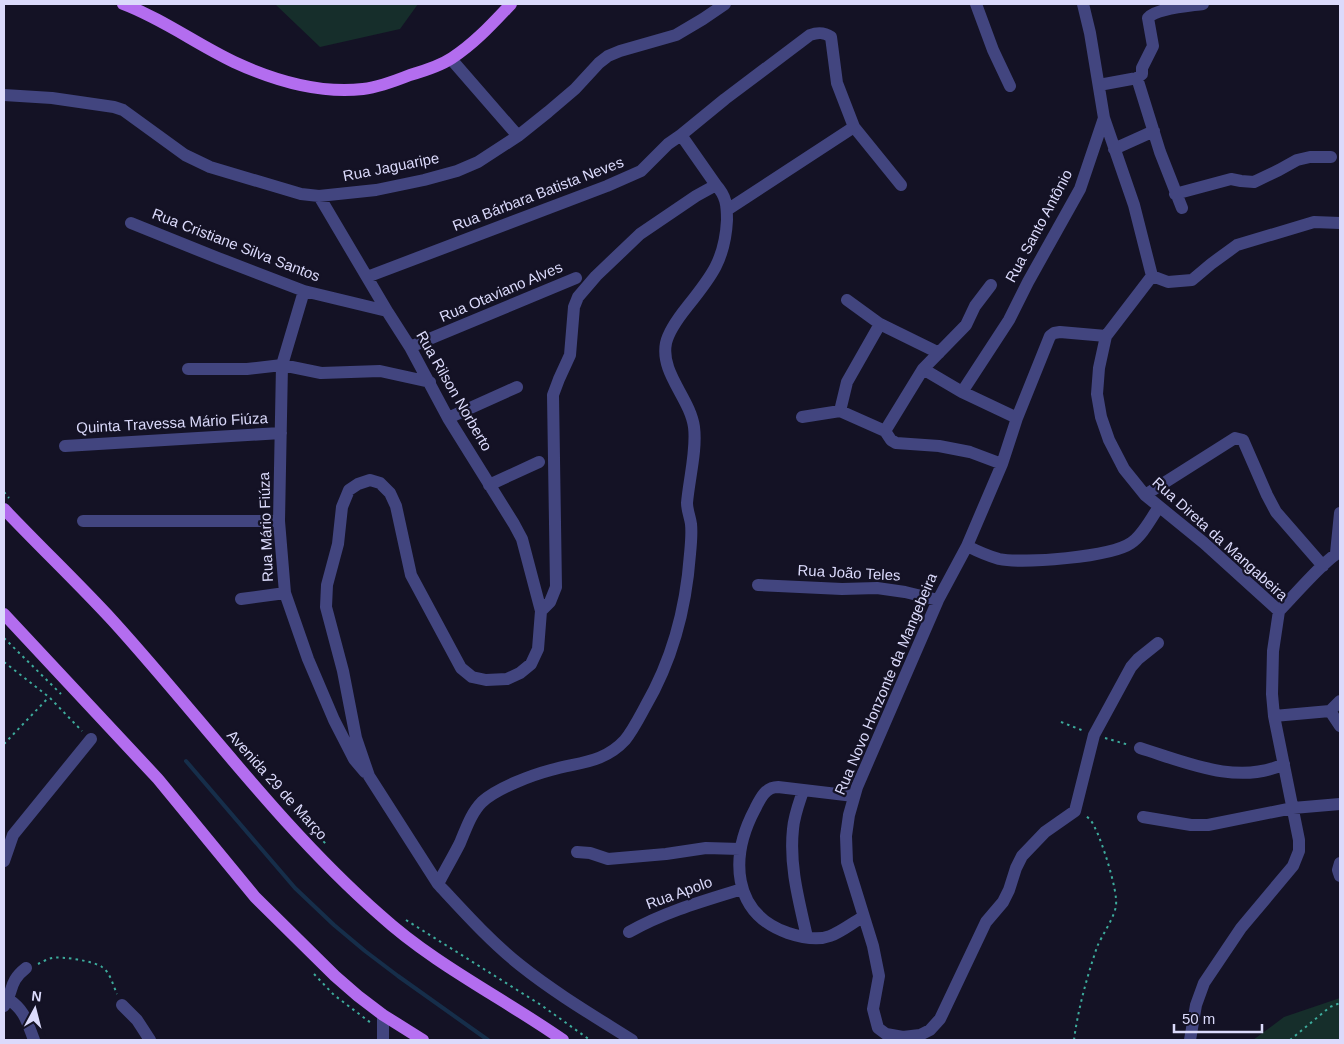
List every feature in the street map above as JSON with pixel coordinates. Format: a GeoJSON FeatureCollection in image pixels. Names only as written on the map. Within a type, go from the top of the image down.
{"type":"FeatureCollection","features":[{"type":"Feature","properties":{"kind":"main road"},"geometry":{"type":"LineString","coordinates":[[124,4],[160,20],[232,61],[268,77],[306,85],[338,89],[363,89],[389,83],[423,71],[451,58],[479,37],[511,4]]}},
{"type":"Feature","properties":{"kind":"main road","name":"Avenida 29 de Março"},"geometry":{"type":"LineString","coordinates":[[7,504],[112,621],[271,805],[334,873],[381,916],[422,949],[558,1038]]}},
{"type":"Feature","properties":{"kind":"main road"},"geometry":{"type":"LineString","coordinates":[[4,614],[158,780],[255,897],[335,976],[383,1015],[423,1040]]}},
{"type":"Feature","properties":{"kind":"street","name":"Rua Jaguaripe"},"geometry":{"type":"LineString","coordinates":[[4,95],[52,98],[114,107],[131,114],[185,155],[210,167],[301,194],[319,196],[376,190],[457,171],[478,162],[518,136],[575,89],[608,56],[676,35],[703,20],[725,4]]}},
{"type":"Feature","properties":{"kind":"street"},"geometry":{"type":"LineString","coordinates":[[976,4],[993,50],[1010,86]]}},
{"type":"Feature","properties":{"kind":"street","name":"Rua Santo Antônio"},"geometry":{"type":"LineString","coordinates":[[962,392],[1009,320],[1080,189],[1104,118],[1084,4]]}},
{"type":"Feature","properties":{"kind":"street"},"geometry":{"type":"LineString","coordinates":[[1099,85],[1137,78],[1142,74],[1142,68],[1153,46],[1148,18],[1150,15],[1166,10],[1203,4]]}},
{"type":"Feature","properties":{"kind":"street","name":"Rua Bárbara Batista Neves"},"geometry":{"type":"LineString","coordinates":[[367,277],[607,186],[641,171],[668,144],[810,35],[818,32],[831,37],[837,83],[854,127]]}},
{"type":"Feature","properties":{"kind":"street"},"geometry":{"type":"LineString","coordinates":[[451,58],[518,136]]}},
{"type":"Feature","properties":{"kind":"street"},"geometry":{"type":"LineString","coordinates":[[1137,78],[1160,152],[1182,208]]}},
{"type":"Feature","properties":{"kind":"street"},"geometry":{"type":"LineString","coordinates":[[1104,118],[1134,206],[1152,276]]}},
{"type":"Feature","properties":{"kind":"street"},"geometry":{"type":"LineString","coordinates":[[727,210],[854,127],[900,185]]}},
{"type":"Feature","properties":{"kind":"street"},"geometry":{"type":"LineString","coordinates":[[1114,149],[1154,131]]}},
{"type":"Feature","properties":{"kind":"street"},"geometry":{"type":"LineString","coordinates":[[438,884],[474,811],[490,796],[528,777],[552,769],[590,762],[615,748],[625,739],[658,686],[673,648],[682,614],[690,555],[691,526],[687,506],[694,426],[690,412],[668,368],[666,344],[678,318],[708,280],[720,260],[726,233],[727,210],[726,200],[722,192],[681,135]]}},
{"type":"Feature","properties":{"kind":"street"},"geometry":{"type":"LineString","coordinates":[[1175,194],[1231,179],[1241,182],[1254,182],[1297,160],[1310,157],[1332,157]]}},
{"type":"Feature","properties":{"kind":"street"},"geometry":{"type":"LineString","coordinates":[[632,1040],[561,995],[520,965],[475,925],[438,884],[369,776],[356,738],[343,670],[326,607],[327,585],[338,544],[342,507],[348,490],[361,482],[370,480],[380,483],[390,493],[396,506],[412,575],[461,668],[472,677],[486,680],[507,679],[520,673],[531,664],[538,649],[541,611],[550,602],[556,586],[553,395],[570,355],[574,307],[578,297],[596,276],[640,234],[696,196],[716,185]]}},
{"type":"Feature","properties":{"kind":"street","name":"Rua Rilson Norberto"},"geometry":{"type":"LineString","coordinates":[[319,196],[387,312],[410,347],[448,418],[522,539],[541,611]]}},
{"type":"Feature","properties":{"kind":"street"},"geometry":{"type":"LineString","coordinates":[[1152,276],[1168,282],[1192,280],[1237,245],[1314,222],[1340,223]]}},
{"type":"Feature","properties":{"kind":"street","name":"Rua Cristiane Silva Santos"},"geometry":{"type":"LineString","coordinates":[[132,223],[304,291],[387,312]]}},
{"type":"Feature","properties":{"kind":"street"},"geometry":{"type":"LineString","coordinates":[[1106,336],[1152,276]]}},
{"type":"Feature","properties":{"kind":"street","name":"Rua Otaviano Alves"},"geometry":{"type":"LineString","coordinates":[[410,347],[576,278]]}},
{"type":"Feature","properties":{"kind":"street"},"geometry":{"type":"LineString","coordinates":[[885,431],[923,369],[966,325],[974,306],[991,285]]}},
{"type":"Feature","properties":{"kind":"street","name":"Rua Mário Fiúza"},"geometry":{"type":"LineString","coordinates":[[304,291],[282,365],[279,521],[285,593],[308,659],[334,720],[354,758],[369,776]]}},
{"type":"Feature","properties":{"kind":"street"},"geometry":{"type":"LineString","coordinates":[[847,300],[880,324],[938,353]]}},
{"type":"Feature","properties":{"kind":"street"},"geometry":{"type":"LineString","coordinates":[[840,411],[847,382],[880,324]]}},
{"type":"Feature","properties":{"kind":"street","name":"Rua Novo Honzonte da Mangebeira"},"geometry":{"type":"LineString","coordinates":[[1075,811],[1068,814],[1045,832],[1022,856],[1003,902],[986,922],[940,1019],[930,1030],[904,1039],[886,1034],[878,1028],[874,1019],[874,1000],[879,976],[847,862],[846,848],[849,815],[854,796],[938,600],[967,546],[1002,464],[1017,418],[1050,336],[1060,332],[1106,336]]}},
{"type":"Feature","properties":{"kind":"street","name":"Rua Direta da Mangabeira"},"geometry":{"type":"LineString","coordinates":[[1106,336],[1099,368],[1097,394],[1101,417],[1109,440],[1124,469],[1145,495],[1204,543],[1280,612],[1276,630],[1272,672],[1274,716],[1299,840],[1299,851],[1293,866],[1241,928],[1204,983],[1196,1005],[1190,1040]]}},
{"type":"Feature","properties":{"kind":"street"},"geometry":{"type":"LineString","coordinates":[[188,369],[247,369],[282,365],[321,373],[380,371],[430,382]]}},
{"type":"Feature","properties":{"kind":"street"},"geometry":{"type":"LineString","coordinates":[[923,369],[962,392],[1017,418]]}},
{"type":"Feature","properties":{"kind":"street"},"geometry":{"type":"LineString","coordinates":[[448,418],[516,387]]}},
{"type":"Feature","properties":{"kind":"street"},"geometry":{"type":"LineString","coordinates":[[802,417],[840,411],[885,431],[890,440],[896,443],[939,446],[970,452],[1002,464]]}},
{"type":"Feature","properties":{"kind":"street","name":"Quinta Travessa Mário Fiúza"},"geometry":{"type":"LineString","coordinates":[[64,446],[281,433]]}},
{"type":"Feature","properties":{"kind":"street"},"geometry":{"type":"LineString","coordinates":[[1145,495],[1235,438],[1244,440],[1276,512],[1323,566]]}},
{"type":"Feature","properties":{"kind":"street"},"geometry":{"type":"LineString","coordinates":[[489,485],[539,462]]}},
{"type":"Feature","properties":{"kind":"street"},"geometry":{"type":"LineString","coordinates":[[967,546],[983,554],[1000,559],[1018,561],[1083,556],[1123,548],[1138,536],[1159,507]]}},
{"type":"Feature","properties":{"kind":"street"},"geometry":{"type":"LineString","coordinates":[[1280,612],[1338,552],[1340,513]]}},
{"type":"Feature","properties":{"kind":"street"},"geometry":{"type":"LineString","coordinates":[[84,521],[279,521]]}},
{"type":"Feature","properties":{"kind":"street","name":"Rua João Teles"},"geometry":{"type":"LineString","coordinates":[[758,586],[842,589],[877,588],[938,600]]}},
{"type":"Feature","properties":{"kind":"street"},"geometry":{"type":"LineString","coordinates":[[241,599],[285,593]]}},
{"type":"Feature","properties":{"kind":"street"},"geometry":{"type":"LineString","coordinates":[[1075,811],[1094,735],[1131,668],[1138,659],[1158,643]]}},
{"type":"Feature","properties":{"kind":"street"},"geometry":{"type":"LineString","coordinates":[[1274,716],[1330,711],[1340,701]]}},
{"type":"Feature","properties":{"kind":"street"},"geometry":{"type":"LineString","coordinates":[[1330,711],[1340,726]]}},
{"type":"Feature","properties":{"kind":"street"},"geometry":{"type":"LineString","coordinates":[[4,861],[14,835],[91,739]]}},
{"type":"Feature","properties":{"kind":"street"},"geometry":{"type":"LineString","coordinates":[[1140,748],[1190,764],[1236,773],[1263,772],[1284,764]]}},
{"type":"Feature","properties":{"kind":"street"},"geometry":{"type":"LineString","coordinates":[[854,796],[774,787],[763,794],[744,832],[740,849],[739,870],[742,889],[749,904],[758,915],[785,932],[821,938],[830,936],[863,917]]}},
{"type":"Feature","properties":{"kind":"street"},"geometry":{"type":"LineString","coordinates":[[803,791],[794,822],[792,855],[793,874],[807,937]]}},
{"type":"Feature","properties":{"kind":"street"},"geometry":{"type":"LineString","coordinates":[[1143,817],[1191,825],[1208,825],[1293,808],[1340,804]]}},
{"type":"Feature","properties":{"kind":"street"},"geometry":{"type":"LineString","coordinates":[[577,852],[608,858],[666,854],[706,848],[740,849]]}},
{"type":"Feature","properties":{"kind":"street","name":"Rua Apolo"},"geometry":{"type":"LineString","coordinates":[[629,932],[645,922],[675,910],[742,889]]}},
{"type":"Feature","properties":{"kind":"street"},"geometry":{"type":"LineString","coordinates":[[26,968],[14,981],[6,1002],[18,1005],[22,1010],[34,1040]]}},
{"type":"Feature","properties":{"kind":"street"},"geometry":{"type":"LineString","coordinates":[[122,1006],[137,1020],[150,1040]]}},
{"type":"Feature","properties":{"kind":"street"},"geometry":{"type":"LineString","coordinates":[[383,1015],[383,1040]]}},
{"type":"Feature","properties":{"kind":"path"},"geometry":{"type":"LineString","coordinates":[[4,492],[7,504]]}},
{"type":"Feature","properties":{"kind":"path"},"geometry":{"type":"LineString","coordinates":[[4,662],[49,698],[91,739]]}},
{"type":"Feature","properties":{"kind":"path"},"geometry":{"type":"LineString","coordinates":[[4,744],[49,698]]}},
{"type":"Feature","properties":{"kind":"path"},"geometry":{"type":"LineString","coordinates":[[1074,1040],[1077,1014],[1097,947],[1114,913],[1116,898],[1095,827],[1082,813],[1075,811]]}},
{"type":"Feature","properties":{"kind":"path"},"geometry":{"type":"LineString","coordinates":[[301,818],[327,846]]}},
{"type":"Feature","properties":{"kind":"path"},"geometry":{"type":"LineString","coordinates":[[401,917],[540,1005],[590,1040]]}},
{"type":"Feature","properties":{"kind":"path"},"geometry":{"type":"LineString","coordinates":[[26,968],[53,958],[97,964],[107,973],[122,1006]]}},
{"type":"Feature","properties":{"kind":"path"},"geometry":{"type":"LineString","coordinates":[[1290,1040],[1330,1008],[1340,1003]]}},
{"type":"Feature","properties":{"kind":"green space"},"geometry":{"type":"Polygon","coordinates":[[[275,4],[418,4],[400,29],[320,47],[275,4]]]}},
{"type":"Feature","properties":{"kind":"green space"},"geometry":{"type":"Polygon","coordinates":[[[1340,998],[1340,1040],[1253,1040],[1284,1017],[1340,998]]]}},
{"type":"Feature","properties":{"kind":"waterway"},"geometry":{"type":"LineString","coordinates":[[186,761],[295,888],[334,925],[398,976],[488,1040]]}}]}
